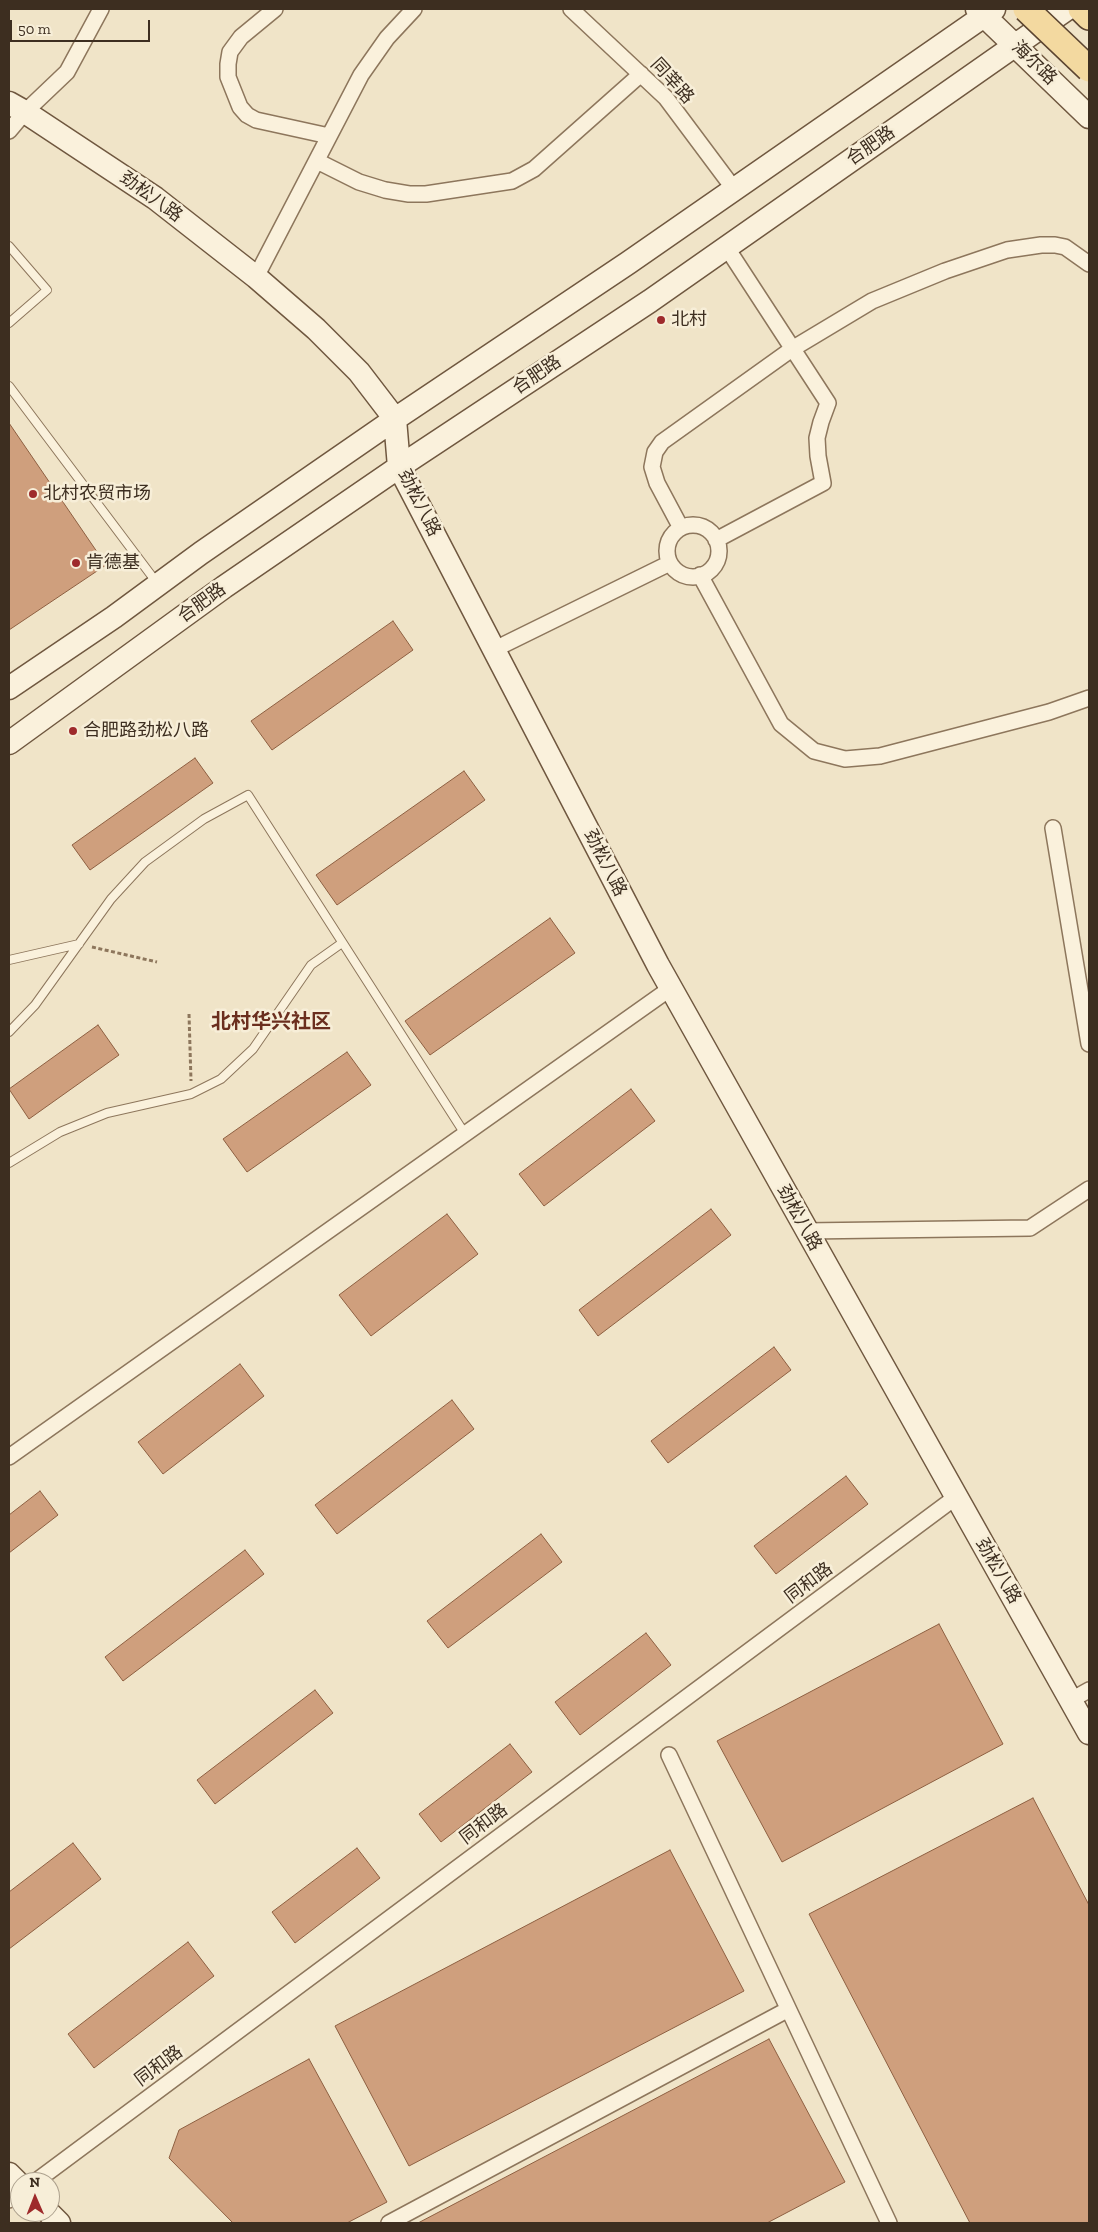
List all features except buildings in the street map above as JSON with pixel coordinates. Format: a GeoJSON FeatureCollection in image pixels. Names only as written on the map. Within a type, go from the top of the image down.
{"type":"FeatureCollection","features":[{"type":"Feature","properties":{"kind":"main road","name":"海尔路"},"geometry":{"type":"LineString","coordinates":[[1026,9],[1089,69]]}},
{"type":"Feature","properties":{"kind":"main road","name":"合肥路"},"geometry":{"type":"LineString","coordinates":[[9,743],[224,586],[727,248],[1067,9]]}},
{"type":"Feature","properties":{"kind":"main road"},"geometry":{"type":"LineString","coordinates":[[1080,9],[1089,17]]}},
{"type":"Feature","properties":{"kind":"main road","name":"海尔路"},"geometry":{"type":"LineString","coordinates":[[985,11],[1015,45],[1089,117]]}},
{"type":"Feature","properties":{"kind":"main road"},"geometry":{"type":"LineString","coordinates":[[9,688],[114,617],[158,584],[394,419],[734,190],[985,11]]}},
{"type":"Feature","properties":{"kind":"main road","name":"劲松八路"},"geometry":{"type":"LineString","coordinates":[[17,107],[155,198],[256,277],[316,329],[359,372],[394,419],[399,467],[671,988],[805,1231],[956,1497],[1080,1695],[1089,1733]]}},
{"type":"Feature","properties":{"kind":"street"},"geometry":{"type":"LineString","coordinates":[[9,131],[17,107],[67,72],[101,9]]}},
{"type":"Feature","properties":{"kind":"street"},"geometry":{"type":"LineString","coordinates":[[275,9],[242,38],[230,52],[228,77],[240,107],[256,120],[330,136]]}},
{"type":"Feature","properties":{"kind":"street"},"geometry":{"type":"LineString","coordinates":[[256,277],[361,75],[387,38],[414,9]]}},
{"type":"Feature","properties":{"kind":"street","name":"同莘路"},"geometry":{"type":"LineString","coordinates":[[571,9],[666,98],[734,190]]}},
{"type":"Feature","properties":{"kind":"street"},"geometry":{"type":"LineString","coordinates":[[317,161],[360,182],[385,190],[410,194],[426,194],[512,181],[534,169],[641,74]]}},
{"type":"Feature","properties":{"kind":"street"},"geometry":{"type":"LineString","coordinates":[[681,528],[657,482],[652,467],[655,452],[662,442],[792,349],[872,300],[945,271],[1007,250],[1042,244],[1055,245],[1065,247],[1089,264]]}},
{"type":"Feature","properties":{"kind":"street"},"geometry":{"type":"LineString","coordinates":[[716,540],[823,483],[818,456],[818,438],[821,422],[828,403],[727,248]]}},
{"type":"Feature","properties":{"kind":"street"},"geometry":{"type":"LineString","coordinates":[[689,525],[705,528],[716,540],[718,557],[708,571],[700,575],[683,575],[670,563],[667,547],[669,539],[681,528],[689,525]]}},
{"type":"Feature","properties":{"kind":"street"},"geometry":{"type":"LineString","coordinates":[[495,649],[670,563]]}},
{"type":"Feature","properties":{"kind":"street"},"geometry":{"type":"LineString","coordinates":[[700,575],[782,724],[814,751],[845,759],[880,756],[1049,712],[1089,698]]}},
{"type":"Feature","properties":{"kind":"street"},"geometry":{"type":"LineString","coordinates":[[1054,828],[1089,1044]]}},
{"type":"Feature","properties":{"kind":"street"},"geometry":{"type":"LineString","coordinates":[[9,1457],[671,988]]}},
{"type":"Feature","properties":{"kind":"street"},"geometry":{"type":"LineString","coordinates":[[805,1231],[1030,1228],[1089,1189]]}},
{"type":"Feature","properties":{"kind":"street","name":"同和路"},"geometry":{"type":"LineString","coordinates":[[48,2172],[956,1497]]}},
{"type":"Feature","properties":{"kind":"street"},"geometry":{"type":"LineString","coordinates":[[669,1755],[787,2010],[889,2223]]}},
{"type":"Feature","properties":{"kind":"street"},"geometry":{"type":"LineString","coordinates":[[389,2223],[787,2010]]}},
{"type":"Feature","properties":{"kind":"lane"},"geometry":{"type":"LineString","coordinates":[[9,246],[47,290],[9,323]]}},
{"type":"Feature","properties":{"kind":"lane"},"geometry":{"type":"LineString","coordinates":[[9,386],[158,584]]}},
{"type":"Feature","properties":{"kind":"lane"},"geometry":{"type":"LineString","coordinates":[[9,1032],[36,1005],[111,899],[145,862],[204,819],[248,795],[465,1134]]}},
{"type":"Feature","properties":{"kind":"lane"},"geometry":{"type":"LineString","coordinates":[[9,1163],[60,1132],[107,1113],[192,1094],[221,1079],[253,1049],[307,970],[342,943]]}},
{"type":"Feature","properties":{"kind":"lane"},"geometry":{"type":"LineString","coordinates":[[9,960],[79,944]]}},
{"type":"Feature","properties":{"kind":"path"},"geometry":{"type":"LineString","coordinates":[[79,944],[157,962]]}},
{"type":"Feature","properties":{"kind":"path"},"geometry":{"type":"LineString","coordinates":[[189,1014],[192,1094]]}},
{"type":"Feature","properties":{"kind":"place","name":"北村"},"geometry":{"type":"Point","coordinates":[661,320]}},
{"type":"Feature","properties":{"kind":"place","name":"北村农贸市场"},"geometry":{"type":"Point","coordinates":[33,494]}},
{"type":"Feature","properties":{"kind":"place","name":"肯德基"},"geometry":{"type":"Point","coordinates":[76,563]}},
{"type":"Feature","properties":{"kind":"place","name":"合肥路劲松八路"},"geometry":{"type":"Point","coordinates":[73,731]}},
{"type":"Feature","properties":{"kind":"district","name":"北村华兴社区"},"geometry":{"type":"Point","coordinates":[271,1022]}}]}
